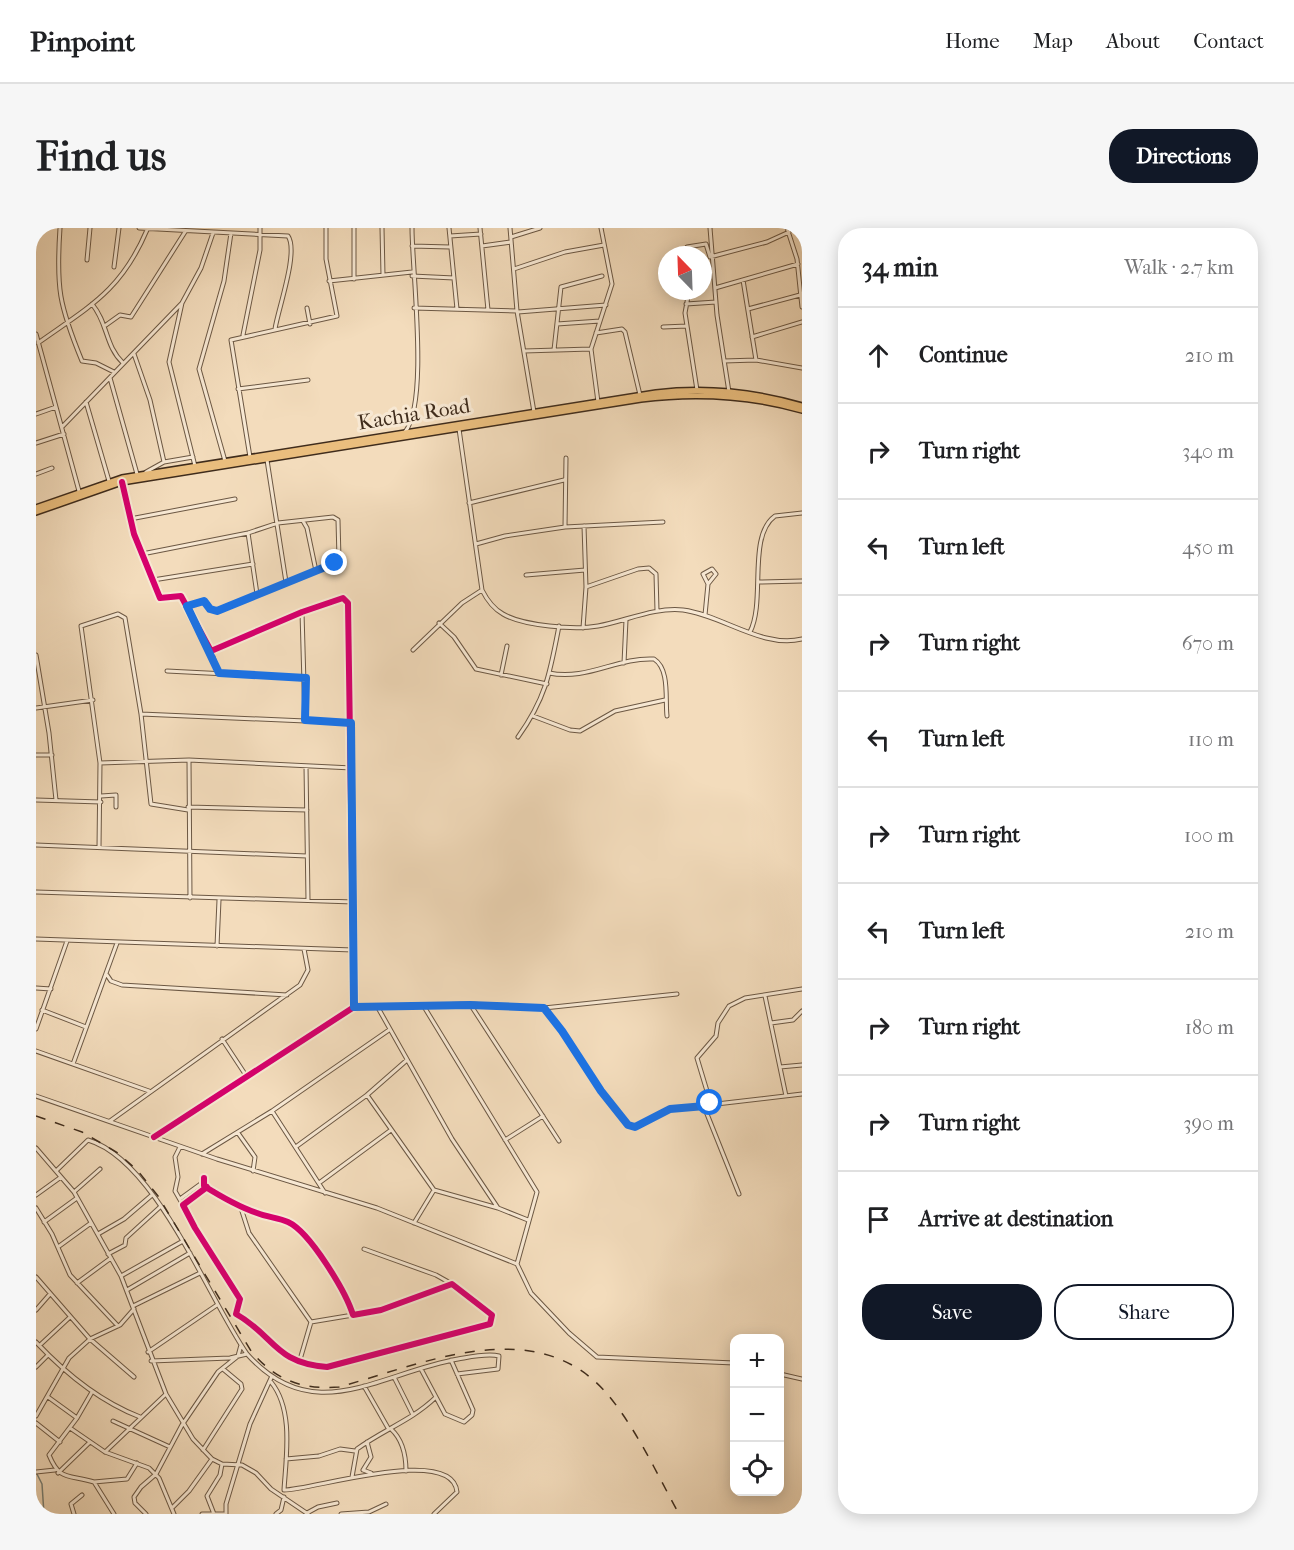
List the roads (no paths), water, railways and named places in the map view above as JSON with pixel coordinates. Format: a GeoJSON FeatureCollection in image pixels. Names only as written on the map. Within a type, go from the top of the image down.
{"type":"FeatureCollection","features":[{"type":"Feature","properties":{"kind":"highway","name":"Kachia Road"},"geometry":{"type":"LineString","coordinates":[[36,510],[122,482],[195,466],[640,395],[697,390],[729,392],[768,397],[802,408]]}},
{"type":"Feature","properties":{"kind":"highway","name":"Kachia Road"},"geometry":{"type":"LineString","coordinates":[[36,510],[79,491],[145,473],[153,475],[267,459],[669,396],[731,396],[802,408]]}},
{"type":"Feature","properties":{"kind":"street"},"geometry":{"type":"LineString","coordinates":[[60,228],[57,274],[59,299],[67,323],[82,361],[96,363],[114,373]]}},
{"type":"Feature","properties":{"kind":"street"},"geometry":{"type":"LineString","coordinates":[[87,260],[90,228]]}},
{"type":"Feature","properties":{"kind":"street"},"geometry":{"type":"LineString","coordinates":[[114,267],[119,228]]}},
{"type":"Feature","properties":{"kind":"street"},"geometry":{"type":"LineString","coordinates":[[139,228],[185,232],[196,230],[213,233],[260,230],[288,236],[291,241],[275,329]]}},
{"type":"Feature","properties":{"kind":"street"},"geometry":{"type":"LineString","coordinates":[[250,457],[231,342],[232,339],[243,336],[310,324],[337,316],[326,259],[326,228]]}},
{"type":"Feature","properties":{"kind":"street"},"geometry":{"type":"LineString","coordinates":[[354,228],[354,279]]}},
{"type":"Feature","properties":{"kind":"street"},"geometry":{"type":"LineString","coordinates":[[382,228],[383,275]]}},
{"type":"Feature","properties":{"kind":"street"},"geometry":{"type":"LineString","coordinates":[[405,432],[413,421],[418,377],[412,274],[412,228]]}},
{"type":"Feature","properties":{"kind":"street"},"geometry":{"type":"LineString","coordinates":[[449,228],[457,309]]}},
{"type":"Feature","properties":{"kind":"street"},"geometry":{"type":"LineString","coordinates":[[480,228],[488,310]]}},
{"type":"Feature","properties":{"kind":"street"},"geometry":{"type":"LineString","coordinates":[[510,228],[518,312],[534,412]]}},
{"type":"Feature","properties":{"kind":"street"},"geometry":{"type":"LineString","coordinates":[[511,237],[540,228]]}},
{"type":"Feature","properties":{"kind":"street"},"geometry":{"type":"LineString","coordinates":[[598,402],[591,349],[612,284],[601,228]]}},
{"type":"Feature","properties":{"kind":"street"},"geometry":{"type":"LineString","coordinates":[[710,228],[712,252]]}},
{"type":"Feature","properties":{"kind":"street"},"geometry":{"type":"LineString","coordinates":[[38,343],[93,304],[118,282],[147,229]]}},
{"type":"Feature","properties":{"kind":"street"},"geometry":{"type":"LineString","coordinates":[[243,336],[260,250],[260,230]]}},
{"type":"Feature","properties":{"kind":"street"},"geometry":{"type":"LineString","coordinates":[[712,257],[767,242],[788,230],[798,264],[802,307]]}},
{"type":"Feature","properties":{"kind":"street"},"geometry":{"type":"LineString","coordinates":[[225,461],[199,369],[224,281],[229,231]]}},
{"type":"Feature","properties":{"kind":"street"},"geometry":{"type":"LineString","coordinates":[[106,325],[120,315],[131,316],[149,292],[185,232]]}},
{"type":"Feature","properties":{"kind":"street"},"geometry":{"type":"LineString","coordinates":[[62,427],[182,303],[201,268],[213,233]]}},
{"type":"Feature","properties":{"kind":"street"},"geometry":{"type":"LineString","coordinates":[[450,236],[481,234]]}},
{"type":"Feature","properties":{"kind":"street"},"geometry":{"type":"LineString","coordinates":[[482,246],[511,242]]}},
{"type":"Feature","properties":{"kind":"street"},"geometry":{"type":"LineString","coordinates":[[514,269],[565,252],[605,245]]}},
{"type":"Feature","properties":{"kind":"street"},"geometry":{"type":"LineString","coordinates":[[412,246],[450,247]]}},
{"type":"Feature","properties":{"kind":"street"},"geometry":{"type":"LineString","coordinates":[[712,264],[729,392]]}},
{"type":"Feature","properties":{"kind":"street"},"geometry":{"type":"LineString","coordinates":[[715,288],[798,264]]}},
{"type":"Feature","properties":{"kind":"street"},"geometry":{"type":"LineString","coordinates":[[330,281],[412,274],[454,278]]}},
{"type":"Feature","properties":{"kind":"street"},"geometry":{"type":"LineString","coordinates":[[554,350],[563,285],[602,276]]}},
{"type":"Feature","properties":{"kind":"street"},"geometry":{"type":"LineString","coordinates":[[743,280],[756,360]]}},
{"type":"Feature","properties":{"kind":"street"},"geometry":{"type":"LineString","coordinates":[[748,309],[800,295]]}},
{"type":"Feature","properties":{"kind":"street"},"geometry":{"type":"LineString","coordinates":[[687,300],[687,326],[697,390]]}},
{"type":"Feature","properties":{"kind":"street"},"geometry":{"type":"LineString","coordinates":[[686,304],[717,302]]}},
{"type":"Feature","properties":{"kind":"street"},"geometry":{"type":"LineString","coordinates":[[182,303],[169,362],[195,466]]}},
{"type":"Feature","properties":{"kind":"street"},"geometry":{"type":"LineString","coordinates":[[93,304],[106,325],[112,351],[123,363]]}},
{"type":"Feature","properties":{"kind":"street"},"geometry":{"type":"LineString","coordinates":[[414,308],[518,312],[606,305]]}},
{"type":"Feature","properties":{"kind":"street"},"geometry":{"type":"LineString","coordinates":[[307,308],[310,324]]}},
{"type":"Feature","properties":{"kind":"street"},"geometry":{"type":"LineString","coordinates":[[557,324],[600,321]]}},
{"type":"Feature","properties":{"kind":"street"},"geometry":{"type":"LineString","coordinates":[[752,338],[802,322]]}},
{"type":"Feature","properties":{"kind":"street"},"geometry":{"type":"LineString","coordinates":[[663,327],[687,326]]}},
{"type":"Feature","properties":{"kind":"street"},"geometry":{"type":"LineString","coordinates":[[596,333],[622,329],[625,332],[640,395]]}},
{"type":"Feature","properties":{"kind":"street"},"geometry":{"type":"LineString","coordinates":[[36,334],[38,349],[79,491]]}},
{"type":"Feature","properties":{"kind":"street"},"geometry":{"type":"LineString","coordinates":[[524,351],[591,349]]}},
{"type":"Feature","properties":{"kind":"street"},"geometry":{"type":"LineString","coordinates":[[134,354],[150,400],[164,462]]}},
{"type":"Feature","properties":{"kind":"street"},"geometry":{"type":"LineString","coordinates":[[724,361],[756,360],[802,368]]}},
{"type":"Feature","properties":{"kind":"street"},"geometry":{"type":"LineString","coordinates":[[110,378],[138,475]]}},
{"type":"Feature","properties":{"kind":"street"},"geometry":{"type":"LineString","coordinates":[[238,389],[308,380]]}},
{"type":"Feature","properties":{"kind":"street"},"geometry":{"type":"LineString","coordinates":[[86,402],[109,481]]}},
{"type":"Feature","properties":{"kind":"street"},"geometry":{"type":"LineString","coordinates":[[36,414],[56,407]]}},
{"type":"Feature","properties":{"kind":"street"},"geometry":{"type":"LineString","coordinates":[[459,429],[482,590],[491,604],[509,617],[583,628],[657,611],[683,610],[705,615],[776,640],[802,639]]}},
{"type":"Feature","properties":{"kind":"street"},"geometry":{"type":"LineString","coordinates":[[36,443],[64,434]]}},
{"type":"Feature","properties":{"kind":"street"},"geometry":{"type":"LineString","coordinates":[[145,473],[164,462],[193,457]]}},
{"type":"Feature","properties":{"kind":"street"},"geometry":{"type":"LineString","coordinates":[[565,527],[566,458]]}},
{"type":"Feature","properties":{"kind":"street"},"geometry":{"type":"LineString","coordinates":[[267,459],[286,582]]}},
{"type":"Feature","properties":{"kind":"street"},"geometry":{"type":"LineString","coordinates":[[36,474],[52,468]]}},
{"type":"Feature","properties":{"kind":"street"},"geometry":{"type":"LineString","coordinates":[[469,503],[564,480]]}},
{"type":"Feature","properties":{"kind":"street"},"geometry":{"type":"LineString","coordinates":[[122,482],[130,520],[160,598],[181,596],[211,651],[219,673]]}},
{"type":"Feature","properties":{"kind":"street"},"geometry":{"type":"LineString","coordinates":[[130,520],[235,500]]}},
{"type":"Feature","properties":{"kind":"street"},"geometry":{"type":"LineString","coordinates":[[750,632],[754,624],[759,582],[762,529],[767,522],[788,513],[802,513]]}},
{"type":"Feature","properties":{"kind":"street"},"geometry":{"type":"LineString","coordinates":[[142,554],[248,532],[278,523],[333,517],[338,520],[338,560],[316,571],[213,611],[204,601],[187,606]]}},
{"type":"Feature","properties":{"kind":"street"},"geometry":{"type":"LineString","coordinates":[[303,521],[307,528],[316,571]]}},
{"type":"Feature","properties":{"kind":"street"},"geometry":{"type":"LineString","coordinates":[[476,544],[505,536],[565,527],[663,522]]}},
{"type":"Feature","properties":{"kind":"street"},"geometry":{"type":"LineString","coordinates":[[583,628],[586,587],[584,526]]}},
{"type":"Feature","properties":{"kind":"street"},"geometry":{"type":"LineString","coordinates":[[248,532],[257,594]]}},
{"type":"Feature","properties":{"kind":"street"},"geometry":{"type":"LineString","coordinates":[[153,580],[252,564]]}},
{"type":"Feature","properties":{"kind":"street"},"geometry":{"type":"LineString","coordinates":[[586,587],[638,569],[649,568],[656,574],[657,611]]}},
{"type":"Feature","properties":{"kind":"street"},"geometry":{"type":"LineString","coordinates":[[705,615],[708,584],[703,574],[712,569],[716,574],[708,584]]}},
{"type":"Feature","properties":{"kind":"street"},"geometry":{"type":"LineString","coordinates":[[526,575],[585,570]]}},
{"type":"Feature","properties":{"kind":"street"},"geometry":{"type":"LineString","coordinates":[[759,582],[802,581]]}},
{"type":"Feature","properties":{"kind":"street"},"geometry":{"type":"LineString","coordinates":[[413,650],[439,622],[482,590]]}},
{"type":"Feature","properties":{"kind":"street"},"geometry":{"type":"LineString","coordinates":[[211,651],[302,612],[343,598],[347,600],[352,768],[354,1007]]}},
{"type":"Feature","properties":{"kind":"street"},"geometry":{"type":"LineString","coordinates":[[302,612],[306,678],[305,720]]}},
{"type":"Feature","properties":{"kind":"street"},"geometry":{"type":"LineString","coordinates":[[99,848],[100,763],[81,626],[122,615],[141,714],[151,804],[188,809],[306,810]]}},
{"type":"Feature","properties":{"kind":"street"},"geometry":{"type":"LineString","coordinates":[[624,663],[626,619]]}},
{"type":"Feature","properties":{"kind":"street"},"geometry":{"type":"LineString","coordinates":[[439,622],[454,637],[476,669],[547,684]]}},
{"type":"Feature","properties":{"kind":"street"},"geometry":{"type":"LineString","coordinates":[[518,737],[533,716],[547,684],[559,626]]}},
{"type":"Feature","properties":{"kind":"street"},"geometry":{"type":"LineString","coordinates":[[501,675],[507,646]]}},
{"type":"Feature","properties":{"kind":"street"},"geometry":{"type":"LineString","coordinates":[[36,655],[52,755],[56,800]]}},
{"type":"Feature","properties":{"kind":"street"},"geometry":{"type":"LineString","coordinates":[[549,673],[576,676],[645,659],[658,661],[664,673],[667,716]]}},
{"type":"Feature","properties":{"kind":"street"},"geometry":{"type":"LineString","coordinates":[[167,671],[306,678]]}},
{"type":"Feature","properties":{"kind":"street"},"geometry":{"type":"LineString","coordinates":[[36,708],[93,700]]}},
{"type":"Feature","properties":{"kind":"street"},"geometry":{"type":"LineString","coordinates":[[533,716],[570,730],[580,731],[615,711],[665,700]]}},
{"type":"Feature","properties":{"kind":"street"},"geometry":{"type":"LineString","coordinates":[[141,714],[351,723]]}},
{"type":"Feature","properties":{"kind":"street"},"geometry":{"type":"LineString","coordinates":[[36,755],[52,755]]}},
{"type":"Feature","properties":{"kind":"street"},"geometry":{"type":"LineString","coordinates":[[100,763],[189,760],[352,768]]}},
{"type":"Feature","properties":{"kind":"street"},"geometry":{"type":"LineString","coordinates":[[189,760],[190,898]]}},
{"type":"Feature","properties":{"kind":"street"},"geometry":{"type":"LineString","coordinates":[[306,766],[308,900]]}},
{"type":"Feature","properties":{"kind":"street"},"geometry":{"type":"LineString","coordinates":[[101,796],[116,795],[116,807]]}},
{"type":"Feature","properties":{"kind":"street"},"geometry":{"type":"LineString","coordinates":[[36,800],[101,802]]}},
{"type":"Feature","properties":{"kind":"street"},"geometry":{"type":"LineString","coordinates":[[36,845],[307,856]]}},
{"type":"Feature","properties":{"kind":"street"},"geometry":{"type":"LineString","coordinates":[[36,892],[354,902]]}},
{"type":"Feature","properties":{"kind":"street"},"geometry":{"type":"LineString","coordinates":[[217,946],[219,899]]}},
{"type":"Feature","properties":{"kind":"street"},"geometry":{"type":"LineString","coordinates":[[36,939],[353,950]]}},
{"type":"Feature","properties":{"kind":"street"},"geometry":{"type":"LineString","coordinates":[[36,1029],[67,941]]}},
{"type":"Feature","properties":{"kind":"street"},"geometry":{"type":"LineString","coordinates":[[73,1064],[117,943]]}},
{"type":"Feature","properties":{"kind":"street"},"geometry":{"type":"LineString","coordinates":[[110,1121],[222,1039],[287,995],[305,978],[308,970],[304,949]]}},
{"type":"Feature","properties":{"kind":"street"},"geometry":{"type":"LineString","coordinates":[[107,975],[111,981],[122,985],[287,995]]}},
{"type":"Feature","properties":{"kind":"street"},"geometry":{"type":"LineString","coordinates":[[36,988],[51,989]]}},
{"type":"Feature","properties":{"kind":"street"},"geometry":{"type":"LineString","coordinates":[[739,1194],[707,1105],[710,1101],[697,1061],[698,1055],[716,1036],[718,1023],[729,1006],[745,998],[802,989]]}},
{"type":"Feature","properties":{"kind":"street"},"geometry":{"type":"LineString","coordinates":[[154,1137],[354,1007],[470,1005],[544,1008],[677,994]]}},
{"type":"Feature","properties":{"kind":"street"},"geometry":{"type":"LineString","coordinates":[[765,996],[786,1096]]}},
{"type":"Feature","properties":{"kind":"street"},"geometry":{"type":"LineString","coordinates":[[423,1005],[537,1192],[517,1264],[531,1293],[569,1333],[597,1357],[730,1363]]}},
{"type":"Feature","properties":{"kind":"street"},"geometry":{"type":"LineString","coordinates":[[470,1005],[559,1141]]}},
{"type":"Feature","properties":{"kind":"street"},"geometry":{"type":"LineString","coordinates":[[377,1006],[452,1139],[498,1208]]}},
{"type":"Feature","properties":{"kind":"street"},"geometry":{"type":"LineString","coordinates":[[544,1008],[625,1123],[635,1127],[670,1109],[802,1094]]}},
{"type":"Feature","properties":{"kind":"street"},"geometry":{"type":"LineString","coordinates":[[42,1010],[86,1027]]}},
{"type":"Feature","properties":{"kind":"street"},"geometry":{"type":"LineString","coordinates":[[771,1023],[793,1020],[802,1011]]}},
{"type":"Feature","properties":{"kind":"street"},"geometry":{"type":"LineString","coordinates":[[202,1154],[272,1111],[389,1030]]}},
{"type":"Feature","properties":{"kind":"street"},"geometry":{"type":"LineString","coordinates":[[222,1039],[247,1077]]}},
{"type":"Feature","properties":{"kind":"street"},"geometry":{"type":"LineString","coordinates":[[36,1051],[149,1091]]}},
{"type":"Feature","properties":{"kind":"street"},"geometry":{"type":"LineString","coordinates":[[297,1146],[367,1095],[407,1060]]}},
{"type":"Feature","properties":{"kind":"street"},"geometry":{"type":"LineString","coordinates":[[780,1066],[802,1065]]}},
{"type":"Feature","properties":{"kind":"street"},"geometry":{"type":"LineString","coordinates":[[367,1095],[434,1190],[498,1208],[528,1220]]}},
{"type":"Feature","properties":{"kind":"street"},"geometry":{"type":"LineString","coordinates":[[36,1096],[253,1171],[377,1208],[517,1264]]}},
{"type":"Feature","properties":{"kind":"street"},"geometry":{"type":"LineString","coordinates":[[272,1111],[297,1146],[325,1193]]}},
{"type":"Feature","properties":{"kind":"street"},"geometry":{"type":"LineString","coordinates":[[505,1140],[543,1116]]}},
{"type":"Feature","properties":{"kind":"street"},"geometry":{"type":"LineString","coordinates":[[319,1183],[391,1130]]}},
{"type":"Feature","properties":{"kind":"street"},"geometry":{"type":"LineString","coordinates":[[238,1132],[255,1157],[253,1171]]}},
{"type":"Feature","properties":{"kind":"street"},"geometry":{"type":"LineString","coordinates":[[57,1170],[86,1140],[91,1140],[122,1162],[152,1195],[183,1241],[241,1345],[271,1380],[281,1400],[286,1459],[284,1497],[280,1510],[276,1514]]}},
{"type":"Feature","properties":{"kind":"street"},"geometry":{"type":"LineString","coordinates":[[180,1146],[175,1158],[178,1177],[175,1191],[195,1228],[240,1299],[236,1314],[255,1328],[279,1352],[299,1363],[327,1367],[490,1324],[492,1315],[452,1284],[436,1275],[364,1249]]}},
{"type":"Feature","properties":{"kind":"street"},"geometry":{"type":"LineString","coordinates":[[36,1148],[74,1192],[121,1276],[151,1360],[166,1394],[182,1425],[203,1450],[222,1464],[238,1465],[256,1473],[308,1514],[318,1507],[337,1503]]}},
{"type":"Feature","properties":{"kind":"street"},"geometry":{"type":"LineString","coordinates":[[74,1192],[100,1169]]}},
{"type":"Feature","properties":{"kind":"street"},"geometry":{"type":"LineString","coordinates":[[36,1195],[62,1176]]}},
{"type":"Feature","properties":{"kind":"street"},"geometry":{"type":"LineString","coordinates":[[180,1199],[202,1183],[204,1178]]}},
{"type":"Feature","properties":{"kind":"street"},"geometry":{"type":"LineString","coordinates":[[202,1183],[254,1212],[287,1222],[306,1234],[337,1281],[353,1315]]}},
{"type":"Feature","properties":{"kind":"street"},"geometry":{"type":"LineString","coordinates":[[183,1205],[207,1187]]}},
{"type":"Feature","properties":{"kind":"street"},"geometry":{"type":"LineString","coordinates":[[414,1223],[434,1190]]}},
{"type":"Feature","properties":{"kind":"street"},"geometry":{"type":"LineString","coordinates":[[97,1234],[124,1219],[152,1195]]}},
{"type":"Feature","properties":{"kind":"street"},"geometry":{"type":"LineString","coordinates":[[44,1222],[77,1198]]}},
{"type":"Feature","properties":{"kind":"street"},"geometry":{"type":"LineString","coordinates":[[240,1205],[249,1233],[311,1322]]}},
{"type":"Feature","properties":{"kind":"street"},"geometry":{"type":"LineString","coordinates":[[108,1254],[125,1245],[126,1238],[160,1207]]}},
{"type":"Feature","properties":{"kind":"street"},"geometry":{"type":"LineString","coordinates":[[36,1208],[58,1247],[66,1267],[77,1283],[118,1326]]}},
{"type":"Feature","properties":{"kind":"street"},"geometry":{"type":"LineString","coordinates":[[58,1247],[91,1223]]}},
{"type":"Feature","properties":{"kind":"street"},"geometry":{"type":"LineString","coordinates":[[121,1276],[183,1241]]}},
{"type":"Feature","properties":{"kind":"street"},"geometry":{"type":"LineString","coordinates":[[127,1290],[190,1253]]}},
{"type":"Feature","properties":{"kind":"street"},"geometry":{"type":"LineString","coordinates":[[77,1283],[111,1258]]}},
{"type":"Feature","properties":{"kind":"street"},"geometry":{"type":"LineString","coordinates":[[36,1416],[69,1358],[90,1339],[118,1326],[133,1308],[200,1272]]}},
{"type":"Feature","properties":{"kind":"street"},"geometry":{"type":"LineString","coordinates":[[36,1277],[69,1318],[134,1377]]}},
{"type":"Feature","properties":{"kind":"street"},"geometry":{"type":"LineString","coordinates":[[311,1322],[381,1310],[452,1284]]}},
{"type":"Feature","properties":{"kind":"street"},"geometry":{"type":"LineString","coordinates":[[36,1310],[50,1294]]}},
{"type":"Feature","properties":{"kind":"street"},"geometry":{"type":"LineString","coordinates":[[148,1352],[217,1305]]}},
{"type":"Feature","properties":{"kind":"street"},"geometry":{"type":"LineString","coordinates":[[69,1318],[38,1344],[62,1369],[92,1392],[140,1417]]}},
{"type":"Feature","properties":{"kind":"street"},"geometry":{"type":"LineString","coordinates":[[299,1363],[311,1322]]}},
{"type":"Feature","properties":{"kind":"street"},"geometry":{"type":"LineString","coordinates":[[146,1514],[135,1503],[134,1497],[141,1487],[156,1474],[182,1425],[223,1369],[238,1356],[241,1345]]}},
{"type":"Feature","properties":{"kind":"street"},"geometry":{"type":"LineString","coordinates":[[151,1360],[247,1354]]}},
{"type":"Feature","properties":{"kind":"street"},"geometry":{"type":"LineString","coordinates":[[36,1367],[48,1355]]}},
{"type":"Feature","properties":{"kind":"street"},"geometry":{"type":"LineString","coordinates":[[271,1380],[302,1392],[319,1394],[364,1386],[451,1360],[499,1356],[497,1369],[457,1374]]}},
{"type":"Feature","properties":{"kind":"street"},"geometry":{"type":"LineString","coordinates":[[421,1369],[445,1414],[464,1422],[472,1415],[473,1410],[451,1360]]}},
{"type":"Feature","properties":{"kind":"street"},"geometry":{"type":"LineString","coordinates":[[203,1450],[242,1389],[241,1384],[223,1369]]}},
{"type":"Feature","properties":{"kind":"street"},"geometry":{"type":"LineString","coordinates":[[784,1375],[802,1379]]}},
{"type":"Feature","properties":{"kind":"street"},"geometry":{"type":"LineString","coordinates":[[394,1377],[414,1415]]}},
{"type":"Feature","properties":{"kind":"street"},"geometry":{"type":"LineString","coordinates":[[202,1514],[225,1514],[250,1424],[271,1380]]}},
{"type":"Feature","properties":{"kind":"street"},"geometry":{"type":"LineString","coordinates":[[364,1386],[389,1429],[403,1447],[406,1471]]}},
{"type":"Feature","properties":{"kind":"street"},"geometry":{"type":"LineString","coordinates":[[56,1471],[49,1455],[77,1418],[92,1392]]}},
{"type":"Feature","properties":{"kind":"street"},"geometry":{"type":"LineString","coordinates":[[105,1452],[131,1430],[140,1421],[140,1417],[166,1394]]}},
{"type":"Feature","properties":{"kind":"street"},"geometry":{"type":"LineString","coordinates":[[48,1397],[77,1418]]}},
{"type":"Feature","properties":{"kind":"street"},"geometry":{"type":"LineString","coordinates":[[352,1478],[356,1451],[367,1442],[414,1415],[435,1398]]}},
{"type":"Feature","properties":{"kind":"street"},"geometry":{"type":"LineString","coordinates":[[113,1421],[170,1447]]}},
{"type":"Feature","properties":{"kind":"street"},"geometry":{"type":"LineString","coordinates":[[36,1422],[60,1442]]}},
{"type":"Feature","properties":{"kind":"street"},"geometry":{"type":"LineString","coordinates":[[70,1428],[105,1452],[137,1463],[156,1474],[174,1514]]}},
{"type":"Feature","properties":{"kind":"street"},"geometry":{"type":"LineString","coordinates":[[367,1442],[371,1457],[363,1470],[372,1473]]}},
{"type":"Feature","properties":{"kind":"street"},"geometry":{"type":"LineString","coordinates":[[56,1471],[89,1443]]}},
{"type":"Feature","properties":{"kind":"street"},"geometry":{"type":"LineString","coordinates":[[286,1459],[319,1456],[340,1449],[356,1451]]}},
{"type":"Feature","properties":{"kind":"street"},"geometry":{"type":"LineString","coordinates":[[172,1509],[213,1459]]}},
{"type":"Feature","properties":{"kind":"street"},"geometry":{"type":"LineString","coordinates":[[36,1472],[56,1471],[94,1482],[127,1479],[137,1463]]}},
{"type":"Feature","properties":{"kind":"street"},"geometry":{"type":"LineString","coordinates":[[214,1513],[207,1496],[220,1475],[222,1464]]}},
{"type":"Feature","properties":{"kind":"street"},"geometry":{"type":"LineString","coordinates":[[284,1490],[372,1473],[440,1472],[456,1486],[457,1493],[434,1514]]}},
{"type":"Feature","properties":{"kind":"street"},"geometry":{"type":"LineString","coordinates":[[94,1482],[114,1514]]}},
{"type":"Feature","properties":{"kind":"street"},"geometry":{"type":"LineString","coordinates":[[75,1514],[71,1504],[82,1495]]}},
{"type":"Feature","properties":{"kind":"street"},"geometry":{"type":"LineString","coordinates":[[341,1514],[369,1512],[386,1504]]}},
{"type":"Feature","properties":{"kind":"waterway"},"geometry":{"type":"LineString","coordinates":[[36,1472],[42,1484],[44,1514]]}},
{"type":"Feature","properties":{"kind":"railway"},"geometry":{"type":"LineString","coordinates":[[36,1116],[82,1132],[118,1153],[138,1171],[158,1196],[251,1351],[280,1376],[301,1385],[339,1387],[408,1366],[480,1351],[515,1349],[549,1355],[581,1370],[609,1396],[638,1439],[679,1514]]}}]}
